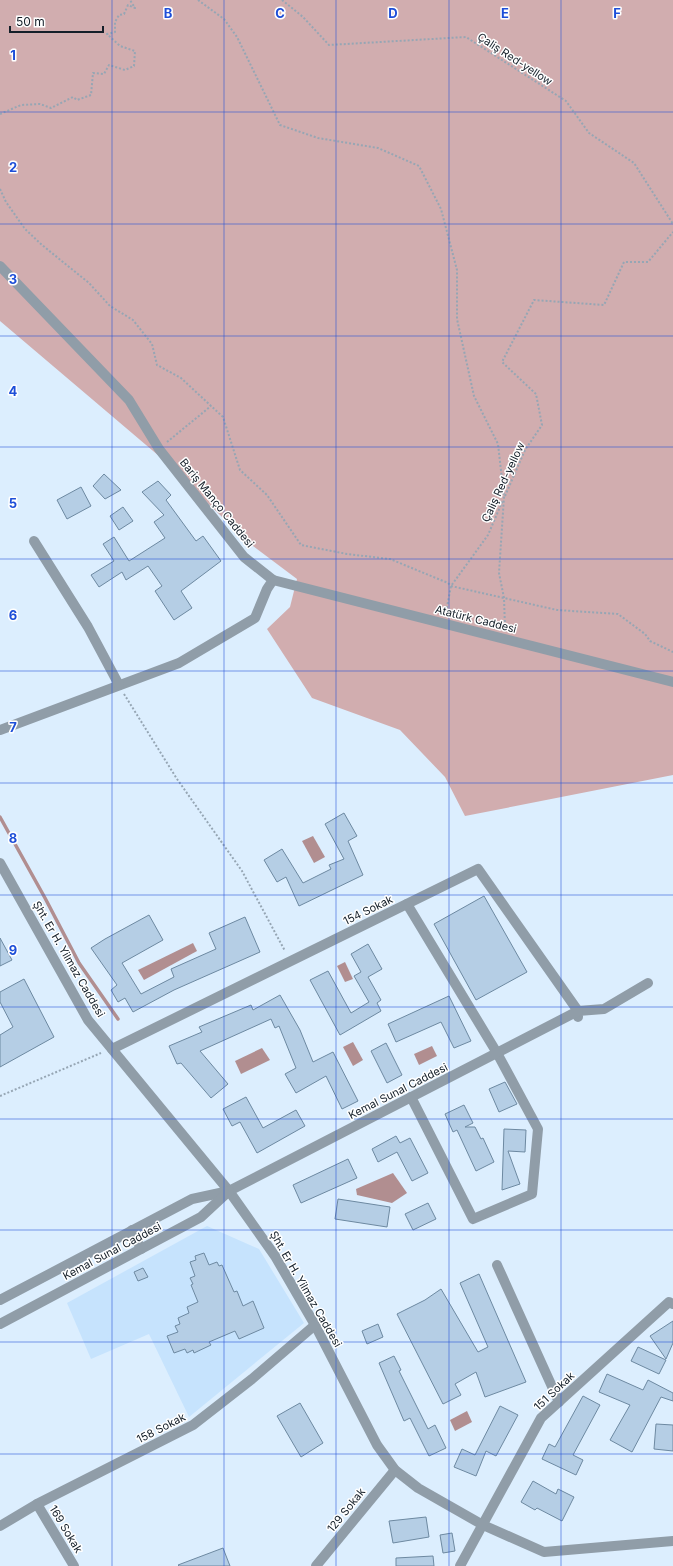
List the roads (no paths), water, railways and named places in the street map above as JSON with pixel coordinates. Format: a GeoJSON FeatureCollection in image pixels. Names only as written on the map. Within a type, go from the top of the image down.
{"type":"FeatureCollection","features":[{"type":"Feature","properties":{"kind":"street","name":"Bariş Manço Caddesi"},"geometry":{"type":"LineString","coordinates":[[0,266],[129,400],[158,449],[244,557],[273,580]]}},
{"type":"Feature","properties":{"kind":"street"},"geometry":{"type":"LineString","coordinates":[[34,541],[88,627],[119,685]]}},
{"type":"Feature","properties":{"kind":"street","name":"Atatürk Caddesi"},"geometry":{"type":"LineString","coordinates":[[273,580],[673,682]]}},
{"type":"Feature","properties":{"kind":"street"},"geometry":{"type":"LineString","coordinates":[[0,730],[179,663],[255,618],[267,589],[273,580]]}},
{"type":"Feature","properties":{"kind":"street","name":"Şht. Er H. Yilmaz Caddesi"},"geometry":{"type":"LineString","coordinates":[[0,863],[88,1020],[229,1191],[275,1256],[315,1325],[377,1445],[395,1470],[418,1488],[483,1524],[544,1552],[673,1541]]}},
{"type":"Feature","properties":{"kind":"street","name":"154 Sokak"},"geometry":{"type":"LineString","coordinates":[[112,1049],[478,869],[578,1015]]}},
{"type":"Feature","properties":{"kind":"street"},"geometry":{"type":"LineString","coordinates":[[406,904],[497,1053],[538,1128],[532,1194],[473,1219],[412,1097]]}},
{"type":"Feature","properties":{"kind":"street"},"geometry":{"type":"LineString","coordinates":[[578,1015],[604,1009],[648,984]]}},
{"type":"Feature","properties":{"kind":"street","name":"Kemal Sunal Caddesi"},"geometry":{"type":"LineString","coordinates":[[0,1300],[192,1199],[229,1191],[497,1053],[578,1015]]}},
{"type":"Feature","properties":{"kind":"street","name":"Kemal Sunal Caddesi"},"geometry":{"type":"LineString","coordinates":[[0,1324],[201,1217],[229,1191]]}},
{"type":"Feature","properties":{"kind":"street"},"geometry":{"type":"LineString","coordinates":[[132,1230],[141,1249]]}},
{"type":"Feature","properties":{"kind":"street"},"geometry":{"type":"LineString","coordinates":[[497,1265],[559,1402]]}},
{"type":"Feature","properties":{"kind":"street","name":"151 Sokak"},"geometry":{"type":"LineString","coordinates":[[460,1566],[541,1418],[669,1302],[673,1304]]}},
{"type":"Feature","properties":{"kind":"street","name":"158 Sokak"},"geometry":{"type":"LineString","coordinates":[[0,1526],[37,1504],[193,1425],[252,1379],[315,1325]]}},
{"type":"Feature","properties":{"kind":"street","name":"129 Sokak"},"geometry":{"type":"LineString","coordinates":[[316,1566],[395,1470]]}},
{"type":"Feature","properties":{"kind":"street","name":"169 Sokak"},"geometry":{"type":"LineString","coordinates":[[37,1504],[74,1566]]}},
{"type":"Feature","properties":{"kind":"waterway"},"geometry":{"type":"LineString","coordinates":[[0,817],[79,963],[118,1019]]}}]}
